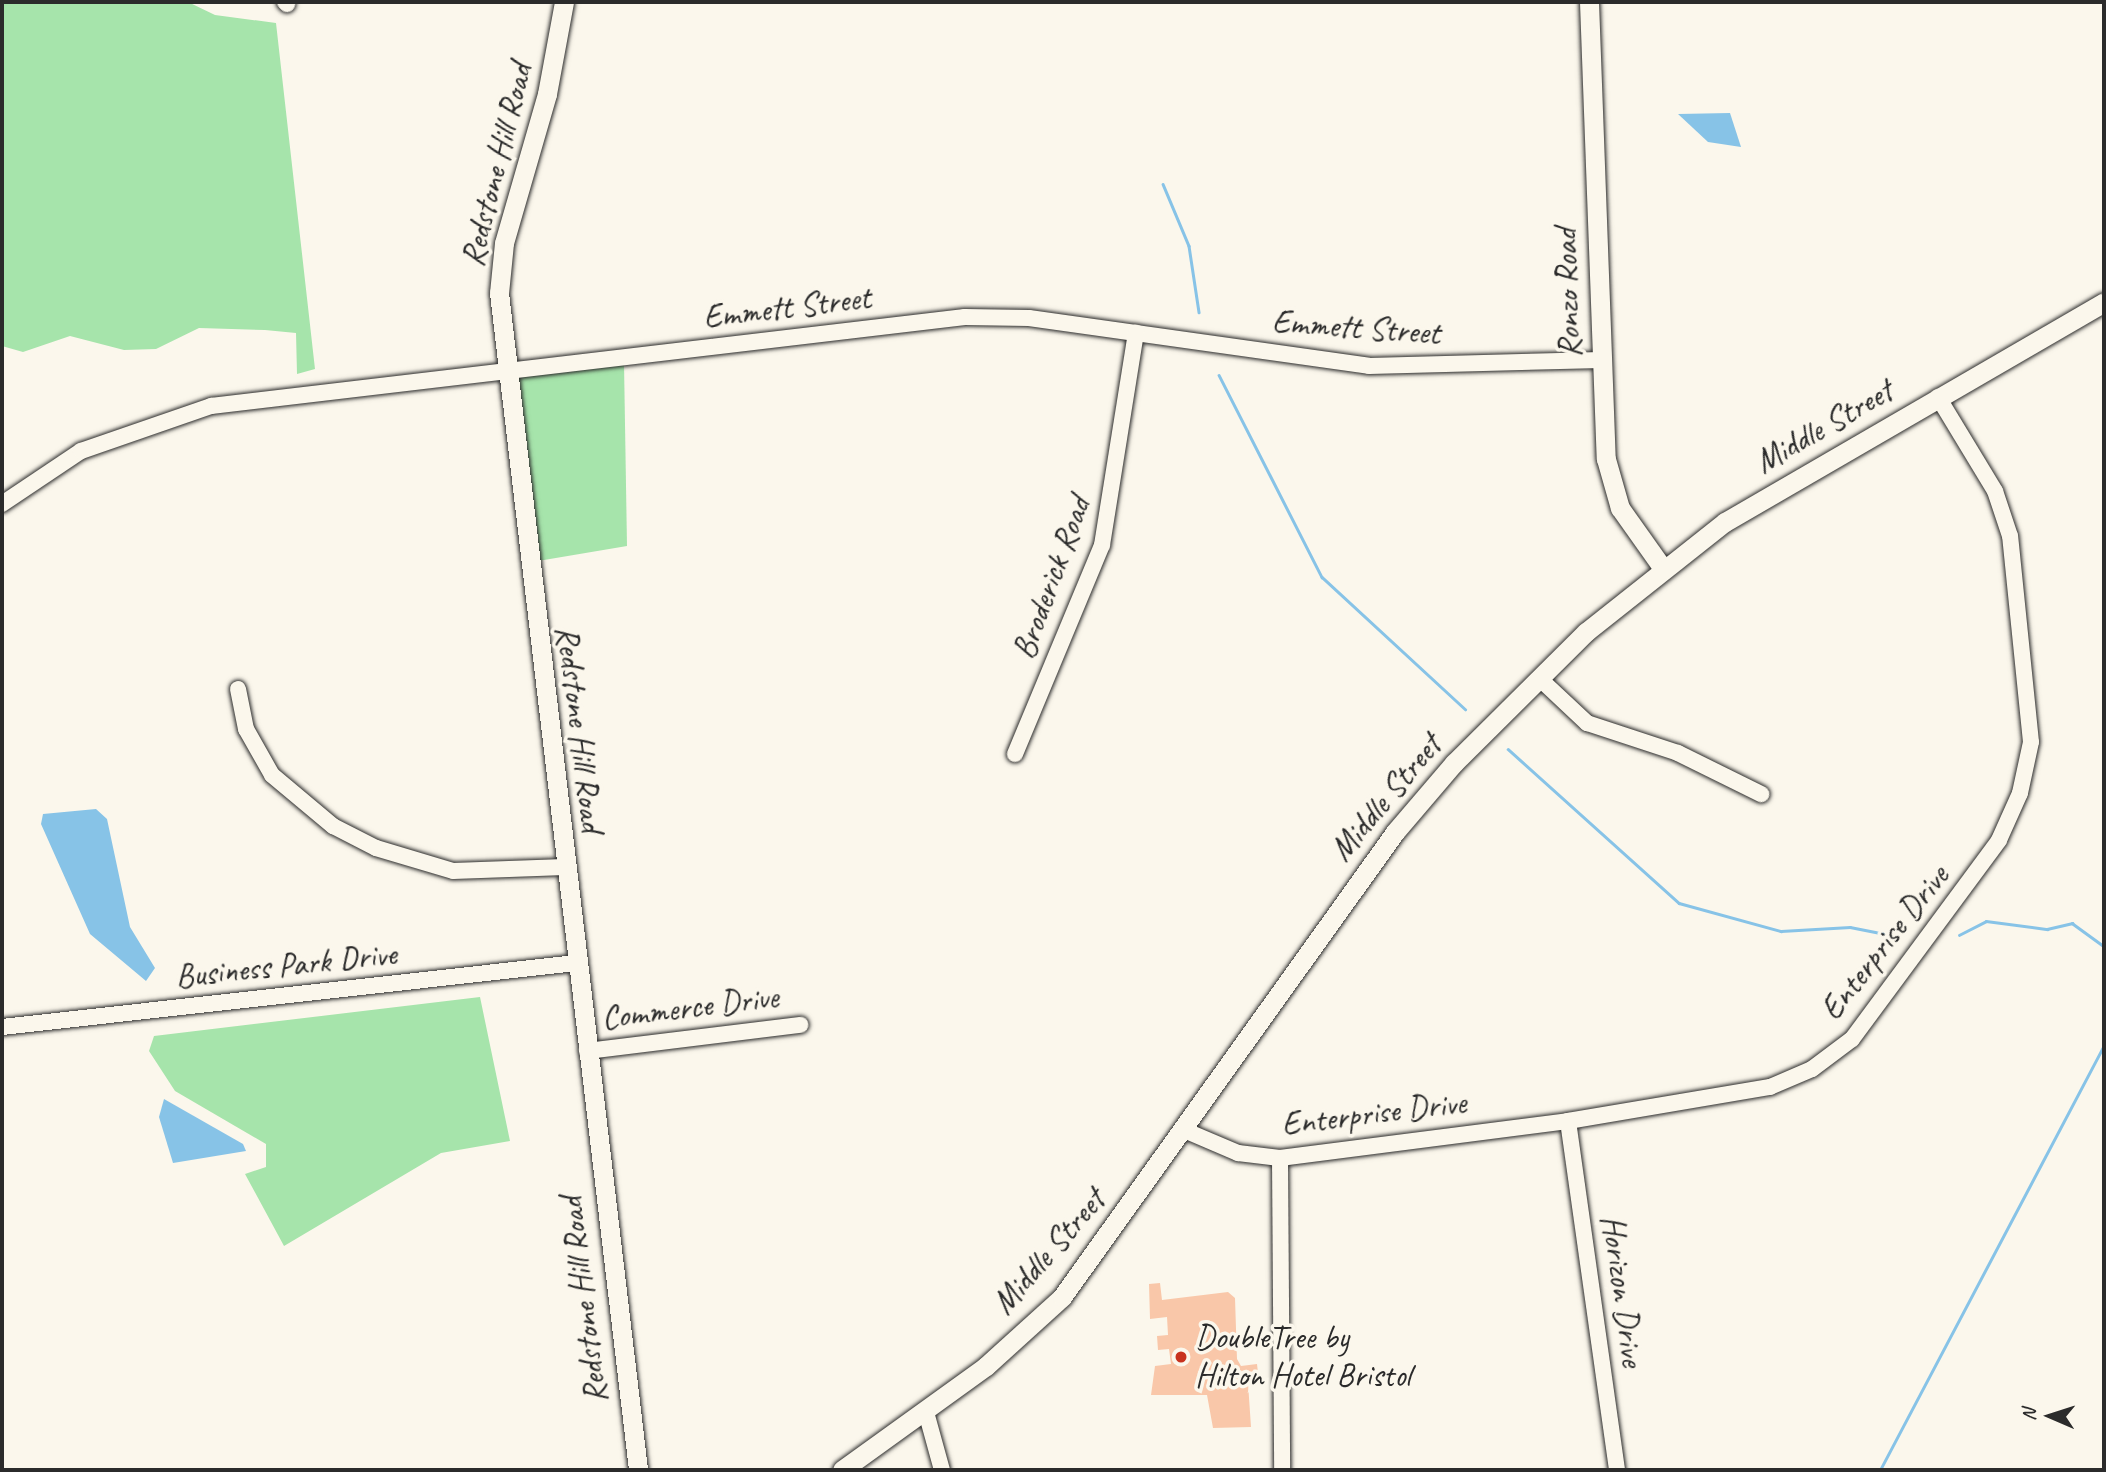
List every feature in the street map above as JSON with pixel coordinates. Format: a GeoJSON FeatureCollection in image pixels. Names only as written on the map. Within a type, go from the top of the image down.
{"type":"FeatureCollection","features":[{"type":"Feature","properties":{"kind":"main road","name":"Redstone Hill Road"},"geometry":{"type":"LineString","coordinates":[[564,2],[547,94],[502,256],[505,368],[638,1470]]}},
{"type":"Feature","properties":{"kind":"main road","name":"Ronzo Road"},"geometry":{"type":"LineString","coordinates":[[1589,2],[1602,360],[1613,494],[1662,567]]}},
{"type":"Feature","properties":{"kind":"main road","name":"Middle Street"},"geometry":{"type":"LineString","coordinates":[[842,1470],[926,1412],[1062,1297],[1184,1130],[1388,841],[1539,678],[1662,567],[1751,506],[2104,302]]}},
{"type":"Feature","properties":{"kind":"street","name":"Emmett Street"},"geometry":{"type":"LineString","coordinates":[[2,504],[80,451],[144,424],[211,406],[505,368],[965,317],[1029,318],[1369,366],[1602,360]]}},
{"type":"Feature","properties":{"kind":"street","name":"Broderick Road"},"geometry":{"type":"LineString","coordinates":[[1015,754],[1102,545],[1136,333]]}},
{"type":"Feature","properties":{"kind":"street","name":"Enterprise Drive"},"geometry":{"type":"LineString","coordinates":[[1184,1130],[1238,1153],[1280,1158],[1568,1121],[1730,1096],[1812,1069],[1852,1039],[1886,1000],[2011,817],[2026,768],[2031,717],[2014,560],[1995,491],[1938,397]]}},
{"type":"Feature","properties":{"kind":"street"},"geometry":{"type":"LineString","coordinates":[[1539,678],[1587,723],[1678,753],[1761,794]]}},
{"type":"Feature","properties":{"kind":"street"},"geometry":{"type":"LineString","coordinates":[[238,689],[246,729],[272,775],[332,826],[376,848],[453,870],[565,867]]}},
{"type":"Feature","properties":{"kind":"street","name":"Business Park Drive"},"geometry":{"type":"LineString","coordinates":[[2,1027],[576,963]]}},
{"type":"Feature","properties":{"kind":"street","name":"Commerce Drive"},"geometry":{"type":"LineString","coordinates":[[587,1051],[800,1025]]}},
{"type":"Feature","properties":{"kind":"street","name":"Horizon Drive"},"geometry":{"type":"LineString","coordinates":[[1568,1121],[1617,1470]]}},
{"type":"Feature","properties":{"kind":"street"},"geometry":{"type":"LineString","coordinates":[[1280,1158],[1282,1470]]}},
{"type":"Feature","properties":{"kind":"street"},"geometry":{"type":"LineString","coordinates":[[926,1412],[942,1470]]}},
{"type":"Feature","properties":{"kind":"green space"},"geometry":{"type":"Polygon","coordinates":[[[2,2],[188,2],[215,15],[276,23],[315,369],[297,374],[296,333],[265,330],[199,328],[156,349],[124,350],[70,336],[23,352],[2,346],[2,2]]]}},
{"type":"Feature","properties":{"kind":"green space"},"geometry":{"type":"Polygon","coordinates":[[[624,363],[627,546],[538,561],[515,377],[624,363]]]}},
{"type":"Feature","properties":{"kind":"green space"},"geometry":{"type":"Polygon","coordinates":[[[480,997],[510,1141],[441,1153],[284,1246],[245,1174],[266,1167],[266,1144],[175,1091],[149,1051],[154,1036],[480,997]]]}},
{"type":"Feature","properties":{"kind":"water"},"geometry":{"type":"Polygon","coordinates":[[[1730,113],[1741,147],[1708,142],[1678,114],[1730,113]]]}},
{"type":"Feature","properties":{"kind":"water"},"geometry":{"type":"Polygon","coordinates":[[[96,809],[107,819],[130,927],[155,968],[146,981],[90,934],[41,824],[43,814],[96,809]]]}},
{"type":"Feature","properties":{"kind":"water"},"geometry":{"type":"Polygon","coordinates":[[[164,1099],[243,1144],[246,1151],[173,1163],[159,1117],[164,1099]]]}},
{"type":"Feature","properties":{"kind":"building","name":"DoubleTree by Hilton Hotel Bristol"},"geometry":{"type":"Polygon","coordinates":[[[1160,1283],[1162,1300],[1228,1292],[1235,1298],[1237,1359],[1241,1366],[1257,1364],[1259,1382],[1248,1383],[1251,1427],[1213,1428],[1207,1395],[1151,1395],[1155,1366],[1171,1364],[1169,1349],[1158,1350],[1157,1336],[1168,1335],[1167,1317],[1150,1319],[1149,1284],[1160,1283]]]}},
{"type":"Feature","properties":{"kind":"waterway"},"geometry":{"type":"LineString","coordinates":[[1163,184],[1189,246],[1199,312]]}},
{"type":"Feature","properties":{"kind":"waterway"},"geometry":{"type":"LineString","coordinates":[[1219,375],[1322,577],[1465,709]]}},
{"type":"Feature","properties":{"kind":"waterway"},"geometry":{"type":"LineString","coordinates":[[1508,749],[1679,903],[1781,931],[1850,927],[1900,937]]}},
{"type":"Feature","properties":{"kind":"waterway"},"geometry":{"type":"LineString","coordinates":[[1959,935],[1986,921],[2047,929],[2072,923],[2104,946]]}},
{"type":"Feature","properties":{"kind":"waterway"},"geometry":{"type":"LineString","coordinates":[[1880,1470],[2104,1045]]}},
{"type":"Feature","properties":{"kind":"place","name":"DoubleTree by Hilton Hotel Bristol"},"geometry":{"type":"Point","coordinates":[1181,1357]}}]}
